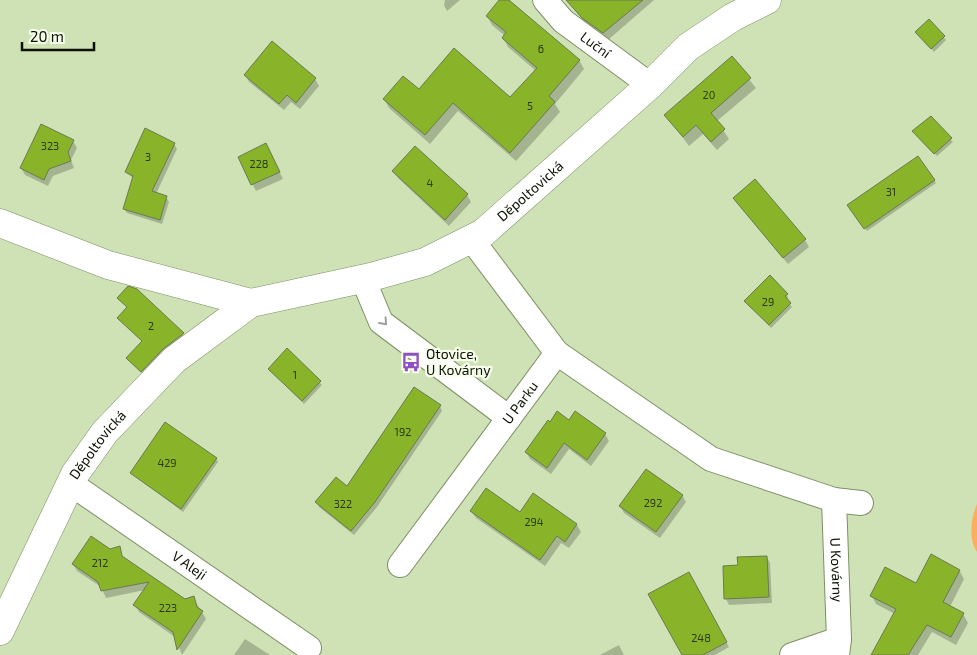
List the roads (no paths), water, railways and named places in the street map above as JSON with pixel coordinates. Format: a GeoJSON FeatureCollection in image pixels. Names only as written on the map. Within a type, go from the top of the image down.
{"type":"FeatureCollection","features":[{"type":"Feature","properties":{"kind":"street","name":"Luční"},"geometry":{"type":"LineString","coordinates":[[545,0],[563,21],[650,85]]}},
{"type":"Feature","properties":{"kind":"street","name":"Děpoltovická"},"geometry":{"type":"LineString","coordinates":[[0,631],[70,483],[105,432],[174,360],[251,303],[362,279],[425,262],[472,240],[483,233],[650,85],[688,47],[750,4]]}},
{"type":"Feature","properties":{"kind":"street","name":"Děpoltovická"},"geometry":{"type":"LineString","coordinates":[[0,222],[108,265],[251,303]]}},
{"type":"Feature","properties":{"kind":"street"},"geometry":{"type":"LineString","coordinates":[[472,240],[557,353],[710,459],[834,500],[861,503]]}},
{"type":"Feature","properties":{"kind":"street"},"geometry":{"type":"LineString","coordinates":[[362,279],[381,322],[509,418]]}},
{"type":"Feature","properties":{"kind":"street","name":"U Parku"},"geometry":{"type":"LineString","coordinates":[[400,565],[557,353]]}},
{"type":"Feature","properties":{"kind":"street","name":"V Aleji"},"geometry":{"type":"LineString","coordinates":[[70,483],[309,648]]}},
{"type":"Feature","properties":{"kind":"street","name":"U Kovárny"},"geometry":{"type":"LineString","coordinates":[[792,655],[838,647],[834,500]]}},
{"type":"Feature","properties":{"kind":"place","name":"Otovice, U Kovárny"},"geometry":{"type":"Point","coordinates":[411,362]}}]}
